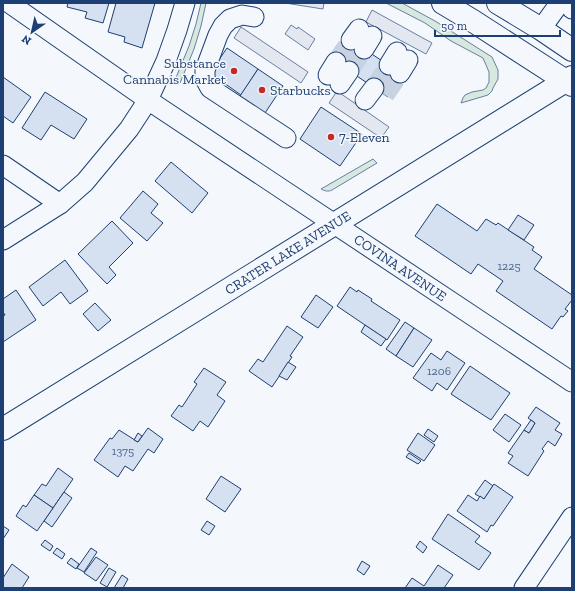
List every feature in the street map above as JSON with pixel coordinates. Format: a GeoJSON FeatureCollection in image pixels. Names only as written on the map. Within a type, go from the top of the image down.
{"type":"FeatureCollection","features":[{"type":"Feature","properties":{"kind":"main road"},"geometry":{"type":"LineString","coordinates":[[443,3],[570,81]]}},
{"type":"Feature","properties":{"kind":"main road"},"geometry":{"type":"LineString","coordinates":[[498,3],[572,50]]}},
{"type":"Feature","properties":{"kind":"main road","name":"CRATER LAKE AVENUE"},"geometry":{"type":"LineString","coordinates":[[3,429],[334,224],[570,81]]}},
{"type":"Feature","properties":{"kind":"street","name":"COVINA AVENUE"},"geometry":{"type":"LineString","coordinates":[[9,3],[148,100],[572,382]]}},
{"type":"Feature","properties":{"kind":"street"},"geometry":{"type":"LineString","coordinates":[[3,240],[60,204],[85,182],[129,129],[148,100],[166,61],[185,3]]}},
{"type":"Feature","properties":{"kind":"street"},"geometry":{"type":"LineString","coordinates":[[541,29],[566,6]]}},
{"type":"Feature","properties":{"kind":"street"},"geometry":{"type":"LineString","coordinates":[[254,17],[242,16],[230,19],[223,26],[218,35],[205,70],[205,80],[210,88],[286,138]]}},
{"type":"Feature","properties":{"kind":"street"},"geometry":{"type":"LineString","coordinates":[[3,165],[60,204]]}},
{"type":"Feature","properties":{"kind":"street"},"geometry":{"type":"LineString","coordinates":[[524,588],[572,517]]}},
{"type":"Feature","properties":{"kind":"shaded area"},"geometry":{"type":"Polygon","coordinates":[[[201,3],[206,3],[201,26],[194,49],[180,83],[175,80],[189,46],[201,3]]]}},
{"type":"Feature","properties":{"kind":"shaded area"},"geometry":{"type":"Polygon","coordinates":[[[285,3],[324,3],[323,9],[285,3]]]}},
{"type":"Feature","properties":{"kind":"shaded area"},"geometry":{"type":"Polygon","coordinates":[[[386,3],[402,3],[435,21],[492,57],[498,70],[498,79],[492,91],[488,95],[461,103],[465,95],[483,90],[489,82],[489,72],[483,58],[451,41],[425,23],[386,3]]]}},
{"type":"Feature","properties":{"kind":"shaded area"},"geometry":{"type":"Polygon","coordinates":[[[372,10],[432,43],[426,54],[366,22],[372,10]]]}},
{"type":"Feature","properties":{"kind":"shaded area"},"geometry":{"type":"Polygon","coordinates":[[[291,25],[297,29],[298,27],[315,39],[308,50],[285,34],[291,25]]]}},
{"type":"Feature","properties":{"kind":"shaded area"},"geometry":{"type":"Polygon","coordinates":[[[241,27],[308,72],[301,83],[234,38],[241,27]]]}},
{"type":"Feature","properties":{"kind":"shaded area"},"geometry":{"type":"Polygon","coordinates":[[[337,91],[389,127],[381,138],[329,103],[337,91]]]}},
{"type":"Feature","properties":{"kind":"shaded area"},"geometry":{"type":"Polygon","coordinates":[[[373,159],[377,163],[332,190],[326,191],[321,189],[373,159]]]}},
{"type":"Feature","properties":{"kind":"building"},"geometry":{"type":"Polygon","coordinates":[[[68,3],[109,3],[103,23],[85,18],[87,12],[67,7],[68,3]]]}},
{"type":"Feature","properties":{"kind":"building"},"geometry":{"type":"Polygon","coordinates":[[[116,3],[155,3],[142,48],[124,42],[125,37],[108,32],[116,3]]]}},
{"type":"Feature","properties":{"kind":"building"},"geometry":{"type":"Polygon","coordinates":[[[348,38],[403,75],[388,97],[333,60],[348,38]]]}},
{"type":"Feature","properties":{"kind":"building","name":"Substance Cannabis Market"},"geometry":{"type":"Polygon","coordinates":[[[227,48],[258,69],[241,95],[210,73],[227,48]]]}},
{"type":"Feature","properties":{"kind":"building","name":"Starbucks"},"geometry":{"type":"Polygon","coordinates":[[[258,69],[283,86],[263,116],[238,99],[258,69]]]}},
{"type":"Feature","properties":{"kind":"building"},"geometry":{"type":"Polygon","coordinates":[[[3,77],[31,97],[13,123],[3,116],[3,77]]]}},
{"type":"Feature","properties":{"kind":"building"},"geometry":{"type":"Polygon","coordinates":[[[45,92],[87,119],[74,139],[51,125],[41,140],[22,128],[45,92]]]}},
{"type":"Feature","properties":{"kind":"building"},"geometry":{"type":"Polygon","coordinates":[[[321,107],[362,134],[340,166],[300,139],[321,107]]]}},
{"type":"Feature","properties":{"kind":"building"},"geometry":{"type":"Polygon","coordinates":[[[171,162],[208,193],[192,213],[155,181],[171,162]]]}},
{"type":"Feature","properties":{"kind":"building"},"geometry":{"type":"Polygon","coordinates":[[[143,191],[158,204],[151,213],[163,223],[147,241],[120,218],[143,191]]]}},
{"type":"Feature","properties":{"kind":"building"},"geometry":{"type":"Polygon","coordinates":[[[437,204],[477,231],[486,219],[496,225],[498,223],[534,247],[532,250],[542,257],[534,269],[572,295],[572,300],[565,309],[568,311],[563,317],[561,316],[552,329],[496,291],[503,281],[478,264],[471,274],[415,236],[437,204]]]}},
{"type":"Feature","properties":{"kind":"building"},"geometry":{"type":"Polygon","coordinates":[[[518,215],[534,225],[524,240],[508,230],[518,215]]]}},
{"type":"Feature","properties":{"kind":"building"},"geometry":{"type":"Polygon","coordinates":[[[112,221],[133,243],[109,267],[116,275],[107,284],[78,254],[112,221]]]}},
{"type":"Feature","properties":{"kind":"building"},"geometry":{"type":"Polygon","coordinates":[[[65,260],[88,291],[70,304],[61,292],[43,306],[29,287],[65,260]]]}},
{"type":"Feature","properties":{"kind":"building"},"geometry":{"type":"Polygon","coordinates":[[[350,287],[372,299],[371,301],[400,320],[387,340],[337,306],[350,287]]]}},
{"type":"Feature","properties":{"kind":"building"},"geometry":{"type":"Polygon","coordinates":[[[16,290],[36,320],[3,342],[3,316],[5,315],[3,312],[3,299],[16,290]]]}},
{"type":"Feature","properties":{"kind":"building"},"geometry":{"type":"Polygon","coordinates":[[[316,295],[333,307],[318,328],[301,317],[316,295]]]}},
{"type":"Feature","properties":{"kind":"building"},"geometry":{"type":"Polygon","coordinates":[[[95,303],[111,320],[98,331],[83,314],[95,303]]]}},
{"type":"Feature","properties":{"kind":"building"},"geometry":{"type":"Polygon","coordinates":[[[405,322],[414,328],[396,356],[386,349],[405,322]]]}},
{"type":"Feature","properties":{"kind":"building"},"geometry":{"type":"Polygon","coordinates":[[[365,325],[386,339],[381,346],[361,332],[365,325]]]}},
{"type":"Feature","properties":{"kind":"building"},"geometry":{"type":"Polygon","coordinates":[[[287,326],[303,337],[272,387],[249,371],[258,359],[263,362],[287,326]]]}},
{"type":"Feature","properties":{"kind":"building"},"geometry":{"type":"Polygon","coordinates":[[[414,328],[432,340],[413,367],[396,356],[414,328]]]}},
{"type":"Feature","properties":{"kind":"building"},"geometry":{"type":"Polygon","coordinates":[[[447,351],[465,363],[447,390],[437,383],[432,391],[413,378],[431,353],[441,360],[447,351]]]}},
{"type":"Feature","properties":{"kind":"building"},"geometry":{"type":"Polygon","coordinates":[[[288,362],[296,367],[287,380],[279,376],[288,362]]]}},
{"type":"Feature","properties":{"kind":"building"},"geometry":{"type":"Polygon","coordinates":[[[470,366],[510,393],[491,420],[451,394],[470,366]]]}},
{"type":"Feature","properties":{"kind":"building"},"geometry":{"type":"Polygon","coordinates":[[[204,368],[226,382],[217,395],[225,401],[208,427],[200,421],[193,431],[171,416],[179,405],[182,407],[197,384],[194,382],[204,368]]]}},
{"type":"Feature","properties":{"kind":"building"},"geometry":{"type":"Polygon","coordinates":[[[536,407],[560,423],[555,430],[562,434],[555,446],[548,441],[542,449],[544,451],[528,476],[508,463],[513,456],[508,453],[524,430],[529,433],[535,423],[528,418],[536,407]]]}},
{"type":"Feature","properties":{"kind":"building"},"geometry":{"type":"Polygon","coordinates":[[[505,414],[521,425],[509,442],[493,430],[505,414]]]}},
{"type":"Feature","properties":{"kind":"building"},"geometry":{"type":"Polygon","coordinates":[[[531,420],[535,423],[529,433],[524,430],[531,420]]]}},
{"type":"Feature","properties":{"kind":"building"},"geometry":{"type":"Polygon","coordinates":[[[148,428],[163,439],[154,453],[148,449],[133,471],[125,466],[118,477],[94,460],[110,438],[112,439],[119,430],[138,442],[148,428]]]}},
{"type":"Feature","properties":{"kind":"building"},"geometry":{"type":"Polygon","coordinates":[[[428,429],[438,436],[434,442],[424,435],[428,429]]]}},
{"type":"Feature","properties":{"kind":"building"},"geometry":{"type":"Polygon","coordinates":[[[138,433],[142,436],[138,442],[134,440],[138,433]]]}},
{"type":"Feature","properties":{"kind":"building"},"geometry":{"type":"Polygon","coordinates":[[[418,433],[435,445],[424,461],[407,450],[418,433]]]}},
{"type":"Feature","properties":{"kind":"building"},"geometry":{"type":"Polygon","coordinates":[[[409,453],[421,461],[418,464],[406,457],[409,453]]]}},
{"type":"Feature","properties":{"kind":"building"},"geometry":{"type":"Polygon","coordinates":[[[58,468],[73,479],[53,508],[34,495],[42,484],[46,486],[58,468]]]}},
{"type":"Feature","properties":{"kind":"building"},"geometry":{"type":"Polygon","coordinates":[[[221,476],[241,489],[225,512],[206,499],[221,476]]]}},
{"type":"Feature","properties":{"kind":"building"},"geometry":{"type":"Polygon","coordinates":[[[485,480],[493,486],[484,499],[475,494],[485,480]]]}},
{"type":"Feature","properties":{"kind":"building"},"geometry":{"type":"Polygon","coordinates":[[[494,484],[513,497],[493,526],[491,525],[487,532],[457,511],[468,495],[477,501],[480,496],[484,499],[494,484]]]}},
{"type":"Feature","properties":{"kind":"building"},"geometry":{"type":"Polygon","coordinates":[[[64,492],[72,498],[52,527],[44,521],[64,492]]]}},
{"type":"Feature","properties":{"kind":"building"},"geometry":{"type":"Polygon","coordinates":[[[34,495],[53,508],[37,531],[16,516],[23,505],[26,507],[34,495]]]}},
{"type":"Feature","properties":{"kind":"building"},"geometry":{"type":"Polygon","coordinates":[[[448,514],[480,536],[475,542],[491,553],[479,570],[432,539],[448,514]]]}},
{"type":"Feature","properties":{"kind":"building"},"geometry":{"type":"Polygon","coordinates":[[[207,521],[215,526],[209,535],[201,530],[207,521]]]}},
{"type":"Feature","properties":{"kind":"building"},"geometry":{"type":"Polygon","coordinates":[[[3,526],[9,530],[3,539],[3,526]]]}},
{"type":"Feature","properties":{"kind":"building"},"geometry":{"type":"Polygon","coordinates":[[[45,540],[53,546],[50,551],[41,545],[45,540]]]}},
{"type":"Feature","properties":{"kind":"building"},"geometry":{"type":"Polygon","coordinates":[[[420,541],[427,547],[423,553],[416,547],[420,541]]]}},
{"type":"Feature","properties":{"kind":"building"},"geometry":{"type":"Polygon","coordinates":[[[57,548],[65,554],[62,559],[53,553],[57,548]]]}},
{"type":"Feature","properties":{"kind":"building"},"geometry":{"type":"Polygon","coordinates":[[[91,548],[97,552],[84,572],[77,568],[91,548]]]}},
{"type":"Feature","properties":{"kind":"building"},"geometry":{"type":"Polygon","coordinates":[[[96,557],[108,565],[96,581],[84,573],[96,557]]]}},
{"type":"Feature","properties":{"kind":"building"},"geometry":{"type":"Polygon","coordinates":[[[71,558],[79,564],[76,569],[67,563],[71,558]]]}},
{"type":"Feature","properties":{"kind":"building"},"geometry":{"type":"Polygon","coordinates":[[[362,561],[370,566],[364,575],[357,570],[362,561]]]}},
{"type":"Feature","properties":{"kind":"building"},"geometry":{"type":"Polygon","coordinates":[[[12,564],[29,577],[22,588],[3,588],[3,578],[12,564]]]}},
{"type":"Feature","properties":{"kind":"building"},"geometry":{"type":"Polygon","coordinates":[[[438,565],[453,575],[444,588],[405,588],[412,578],[424,586],[438,565]]]}},
{"type":"Feature","properties":{"kind":"building"},"geometry":{"type":"Polygon","coordinates":[[[109,568],[116,572],[107,587],[100,583],[109,568]]]}},
{"type":"Feature","properties":{"kind":"building"},"geometry":{"type":"Polygon","coordinates":[[[122,575],[128,579],[123,588],[114,588],[122,575]]]}},
{"type":"Feature","properties":{"kind":"tunnel"},"geometry":{"type":"LineString","coordinates":[[336,62],[351,40]]}},
{"type":"Feature","properties":{"kind":"tunnel"},"geometry":{"type":"LineString","coordinates":[[349,71],[364,49]]}},
{"type":"Feature","properties":{"kind":"tunnel"},"geometry":{"type":"LineString","coordinates":[[374,88],[389,65]]}},
{"type":"Feature","properties":{"kind":"tunnel"},"geometry":{"type":"LineString","coordinates":[[385,95],[400,73]]}},
{"type":"Feature","properties":{"kind":"place","name":"Substance Cannabis Market"},"geometry":{"type":"Point","coordinates":[234,71]}},
{"type":"Feature","properties":{"kind":"place","name":"Starbucks"},"geometry":{"type":"Point","coordinates":[262,90]}},
{"type":"Feature","properties":{"kind":"place","name":"7-Eleven"},"geometry":{"type":"Point","coordinates":[331,137]}}]}
